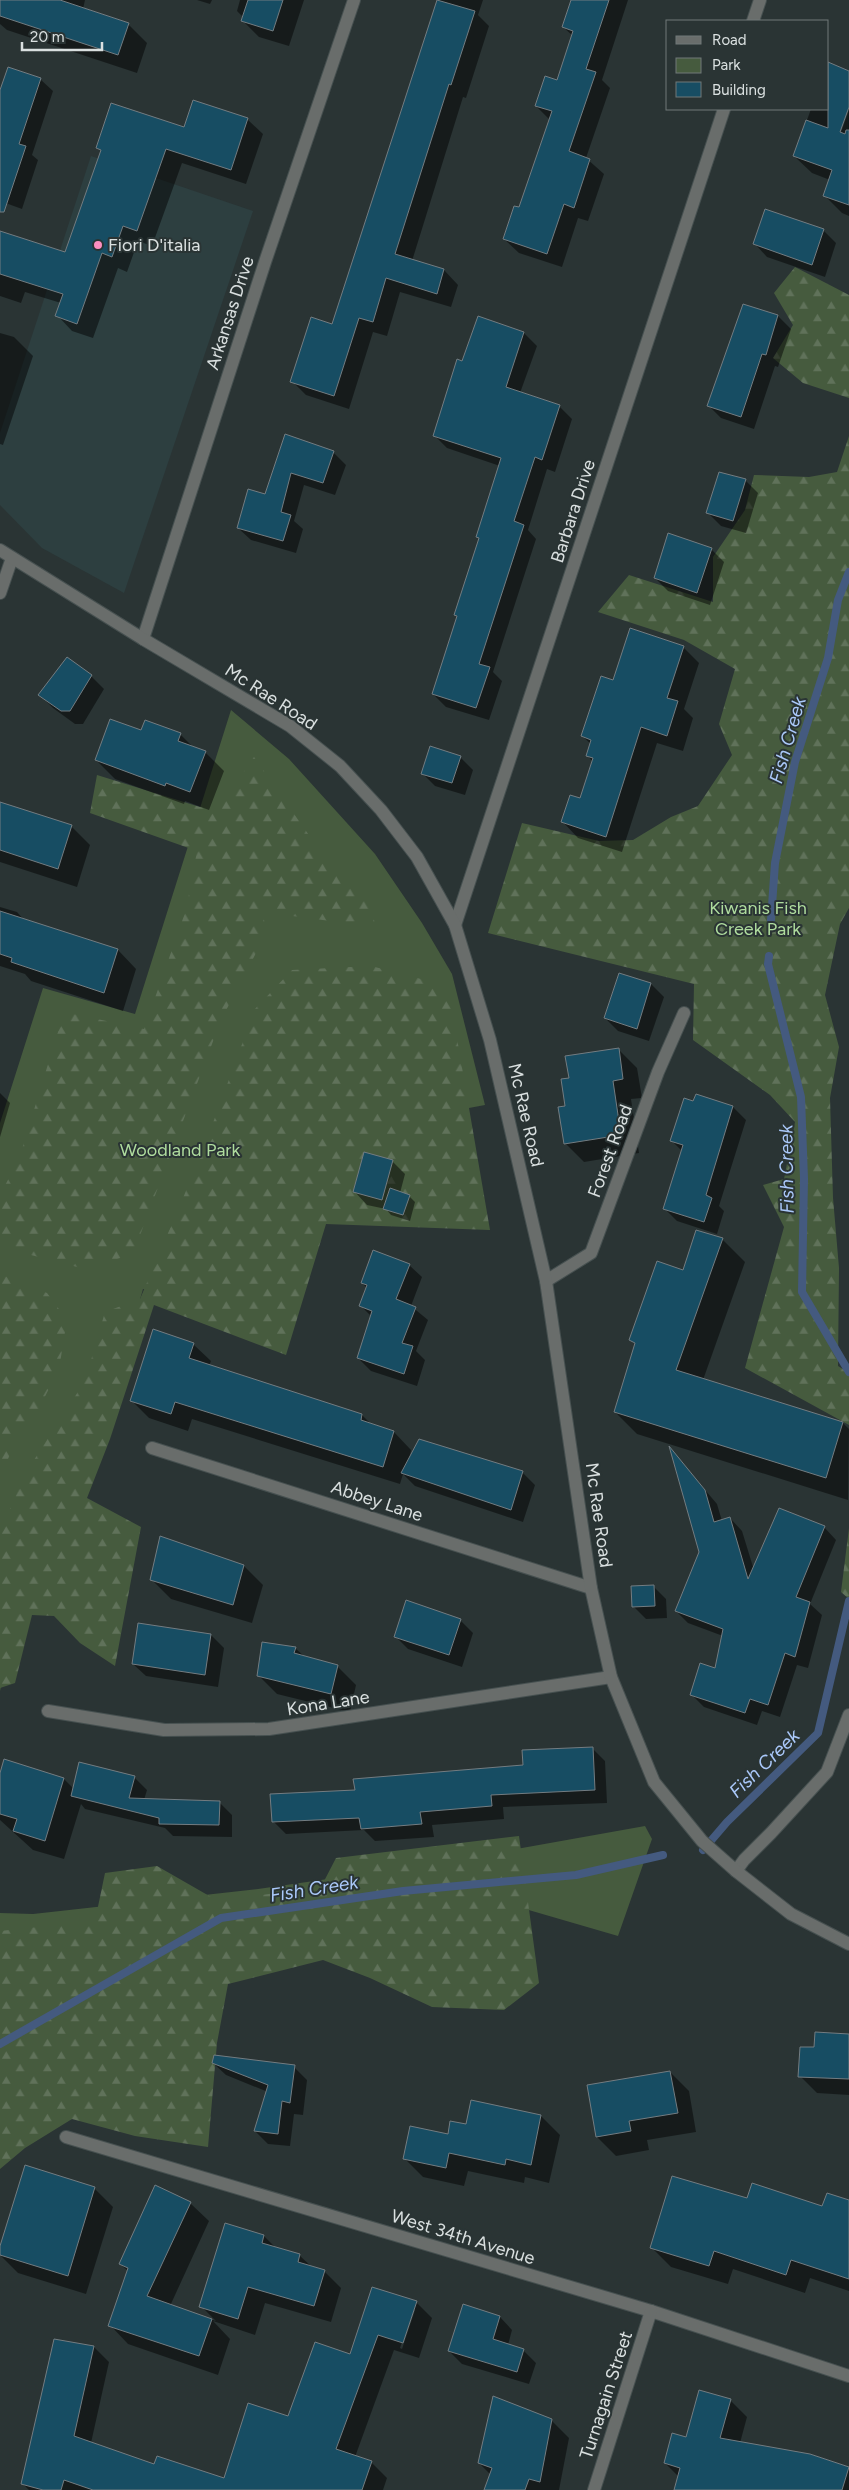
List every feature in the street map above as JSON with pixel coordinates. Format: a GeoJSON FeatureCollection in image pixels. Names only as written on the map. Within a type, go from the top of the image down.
{"type":"FeatureCollection","features":[{"type":"Feature","properties":{"kind":"street","name":"Arkansas Drive"},"geometry":{"type":"LineString","coordinates":[[143,639],[354,0]]}},
{"type":"Feature","properties":{"kind":"street"},"geometry":{"type":"LineString","coordinates":[[753,20],[760,0]]}},
{"type":"Feature","properties":{"kind":"street","name":"Barbara Drive"},"geometry":{"type":"LineString","coordinates":[[455,925],[724,110]]}},
{"type":"Feature","properties":{"kind":"street","name":"Mc Rae Road"},"geometry":{"type":"LineString","coordinates":[[0,550],[143,639],[290,726],[340,766],[381,810],[416,856],[455,925],[490,1040],[546,1281],[592,1588],[611,1677],[654,1782],[702,1841],[736,1872],[791,1914],[849,1944]]}},
{"type":"Feature","properties":{"kind":"street"},"geometry":{"type":"LineString","coordinates":[[0,593],[12,558]]}},
{"type":"Feature","properties":{"kind":"street","name":"Forest Road"},"geometry":{"type":"LineString","coordinates":[[546,1281],[591,1253],[658,1072],[684,1013]]}},
{"type":"Feature","properties":{"kind":"street","name":"Abbey Lane"},"geometry":{"type":"LineString","coordinates":[[152,1448],[592,1588]]}},
{"type":"Feature","properties":{"kind":"street","name":"Kona Lane"},"geometry":{"type":"LineString","coordinates":[[48,1711],[164,1730],[270,1729],[611,1677]]}},
{"type":"Feature","properties":{"kind":"street"},"geometry":{"type":"LineString","coordinates":[[736,1872],[744,1860],[772,1833],[827,1772],[849,1715]]}},
{"type":"Feature","properties":{"kind":"street","name":"West 34th Avenue"},"geometry":{"type":"LineString","coordinates":[[66,2137],[651,2311],[849,2376]]}},
{"type":"Feature","properties":{"kind":"street","name":"Turnagain Street"},"geometry":{"type":"LineString","coordinates":[[594,2490],[651,2311]]}},
{"type":"Feature","properties":{"kind":"shaded area"},"geometry":{"type":"Polygon","coordinates":[[[91,156],[253,211],[124,593],[42,548],[0,505],[0,433],[91,156]]]}},
{"type":"Feature","properties":{"kind":"green space"},"geometry":{"type":"Polygon","coordinates":[[[795,267],[849,295],[849,398],[803,383],[773,358],[793,325],[774,293],[795,267]]]}},
{"type":"Feature","properties":{"kind":"green space","name":"Kiwanis Fish Creek Park"},"geometry":{"type":"Polygon","coordinates":[[[849,436],[849,908],[840,924],[825,995],[839,1047],[830,1098],[833,1198],[839,1268],[838,1366],[849,1373],[849,1425],[745,1368],[784,1227],[763,1185],[784,1179],[795,1122],[770,1095],[693,1040],[694,984],[488,933],[522,823],[599,841],[633,840],[671,817],[698,806],[732,755],[719,724],[735,669],[684,640],[598,612],[629,575],[713,602],[713,557],[745,510],[754,475],[809,477],[837,472],[849,436]]]}},
{"type":"Feature","properties":{"kind":"green space","name":"Woodland Park"},"geometry":{"type":"Polygon","coordinates":[[[231,710],[289,759],[375,854],[422,923],[452,974],[485,1105],[426,1116],[344,1114],[283,1333],[143,1289],[125,1352],[15,1625],[0,1691],[0,1123],[43,988],[135,1014],[231,710]]]}},
{"type":"Feature","properties":{"kind":"green space"},"geometry":{"type":"Polygon","coordinates":[[[254,757],[318,848],[368,899],[376,927],[262,912],[267,932],[221,1020],[133,1254],[85,1269],[0,1247],[0,1195],[19,1159],[64,1012],[144,1029],[186,910],[197,851],[90,813],[97,775],[216,812],[254,757]]]}},
{"type":"Feature","properties":{"kind":"green space"},"geometry":{"type":"Polygon","coordinates":[[[371,966],[448,986],[490,1230],[326,1224],[286,1355],[154,1305],[110,1439],[87,1498],[141,1527],[115,1666],[80,1643],[54,1616],[32,1615],[15,1683],[0,1688],[0,1532],[25,1474],[85,1381],[105,1312],[140,1299],[200,1158],[255,1009],[292,970],[371,966]]]}},
{"type":"Feature","properties":{"kind":"green space"},"geometry":{"type":"Polygon","coordinates":[[[0,1274],[47,1293],[67,1320],[59,1369],[35,1416],[16,1440],[0,1478],[0,1274]]]}},
{"type":"Feature","properties":{"kind":"green space"},"geometry":{"type":"Polygon","coordinates":[[[849,1528],[849,1599],[841,1592],[849,1528]]]}},
{"type":"Feature","properties":{"kind":"green space"},"geometry":{"type":"Polygon","coordinates":[[[645,1826],[652,1839],[618,1936],[501,1902],[0,2012],[0,1913],[33,1914],[258,1889],[433,1864],[645,1826]]]}},
{"type":"Feature","properties":{"kind":"green space"},"geometry":{"type":"Polygon","coordinates":[[[519,1836],[539,1983],[504,2010],[432,2007],[370,1978],[323,1960],[228,1984],[217,2043],[208,2147],[135,2136],[72,2119],[25,2148],[0,2169],[0,1931],[95,1921],[105,1873],[157,1866],[218,1901],[321,1887],[336,1858],[519,1836]]]}},
{"type":"Feature","properties":{"kind":"building"},"geometry":{"type":"Polygon","coordinates":[[[0,0],[60,0],[129,23],[118,55],[0,16],[0,0]]]}},
{"type":"Feature","properties":{"kind":"building"},"geometry":{"type":"Polygon","coordinates":[[[248,0],[283,0],[273,31],[241,21],[248,0]]]}},
{"type":"Feature","properties":{"kind":"building"},"geometry":{"type":"Polygon","coordinates":[[[437,0],[475,11],[451,85],[449,84],[395,254],[444,269],[437,294],[386,278],[373,322],[359,318],[334,396],[290,382],[311,317],[332,324],[437,0]]]}},
{"type":"Feature","properties":{"kind":"building"},"geometry":{"type":"Polygon","coordinates":[[[571,0],[609,0],[586,69],[596,72],[569,151],[590,159],[574,208],[564,204],[547,254],[503,239],[514,206],[519,207],[552,111],[535,106],[545,76],[557,80],[573,31],[562,27],[571,0]]]}},
{"type":"Feature","properties":{"kind":"building"},"geometry":{"type":"Polygon","coordinates":[[[829,62],[849,71],[849,107],[840,132],[845,134],[846,130],[849,130],[849,205],[823,196],[832,170],[793,156],[806,120],[828,128],[829,62]]]}},
{"type":"Feature","properties":{"kind":"building"},"geometry":{"type":"Polygon","coordinates":[[[8,67],[41,78],[19,144],[26,146],[4,212],[0,212],[0,90],[8,67]]]}},
{"type":"Feature","properties":{"kind":"building"},"geometry":{"type":"Polygon","coordinates":[[[193,100],[248,118],[231,170],[166,149],[137,231],[123,226],[112,257],[102,253],[77,324],[55,316],[63,294],[0,274],[0,231],[65,252],[101,150],[96,148],[111,103],[184,127],[193,100]]]}},
{"type":"Feature","properties":{"kind":"building"},"geometry":{"type":"Polygon","coordinates":[[[765,209],[824,229],[812,265],[753,244],[765,209]]]}},
{"type":"Feature","properties":{"kind":"building"},"geometry":{"type":"Polygon","coordinates":[[[743,304],[778,315],[766,355],[762,354],[741,417],[707,406],[743,304]]]}},
{"type":"Feature","properties":{"kind":"building"},"geometry":{"type":"Polygon","coordinates":[[[478,316],[524,332],[506,387],[560,405],[542,460],[535,457],[514,521],[524,525],[479,664],[490,667],[476,708],[432,694],[457,616],[454,615],[479,538],[476,537],[501,458],[433,436],[457,359],[462,361],[478,316]]]}},
{"type":"Feature","properties":{"kind":"building"},"geometry":{"type":"Polygon","coordinates":[[[285,434],[334,451],[323,483],[291,473],[281,512],[291,515],[283,541],[237,528],[248,489],[265,494],[285,434]]]}},
{"type":"Feature","properties":{"kind":"building"},"geometry":{"type":"Polygon","coordinates":[[[719,472],[746,479],[733,521],[706,513],[719,472]]]}},
{"type":"Feature","properties":{"kind":"building"},"geometry":{"type":"Polygon","coordinates":[[[668,533],[712,548],[697,593],[654,578],[668,533]]]}},
{"type":"Feature","properties":{"kind":"building"},"geometry":{"type":"Polygon","coordinates":[[[630,628],[684,646],[667,698],[678,701],[667,736],[641,727],[606,837],[561,822],[570,795],[580,798],[593,758],[586,756],[591,740],[581,736],[601,676],[613,680],[630,628]]]}},
{"type":"Feature","properties":{"kind":"building"},"geometry":{"type":"Polygon","coordinates":[[[67,657],[92,675],[70,711],[61,711],[38,695],[67,657]]]}},
{"type":"Feature","properties":{"kind":"building"},"geometry":{"type":"Polygon","coordinates":[[[110,719],[141,730],[145,720],[181,733],[178,741],[206,751],[190,792],[166,783],[165,786],[95,760],[110,719]]]}},
{"type":"Feature","properties":{"kind":"building"},"geometry":{"type":"Polygon","coordinates":[[[430,746],[461,756],[452,783],[421,774],[430,746]]]}},
{"type":"Feature","properties":{"kind":"building"},"geometry":{"type":"Polygon","coordinates":[[[0,802],[72,825],[58,869],[0,850],[0,802]]]}},
{"type":"Feature","properties":{"kind":"building"},"geometry":{"type":"Polygon","coordinates":[[[0,911],[118,949],[104,993],[11,962],[12,958],[0,954],[0,911]]]}},
{"type":"Feature","properties":{"kind":"building"},"geometry":{"type":"Polygon","coordinates":[[[619,973],[651,983],[637,1029],[604,1018],[619,973]]]}},
{"type":"Feature","properties":{"kind":"building"},"geometry":{"type":"Polygon","coordinates":[[[619,1048],[623,1079],[613,1081],[621,1135],[564,1144],[558,1107],[565,1106],[561,1079],[569,1078],[565,1056],[619,1048]]]}},
{"type":"Feature","properties":{"kind":"building"},"geometry":{"type":"Polygon","coordinates":[[[696,1094],[733,1106],[706,1195],[712,1198],[704,1222],[663,1209],[683,1145],[670,1141],[684,1098],[693,1101],[696,1094]]]}},
{"type":"Feature","properties":{"kind":"building"},"geometry":{"type":"Polygon","coordinates":[[[364,1152],[393,1160],[382,1200],[353,1192],[364,1152]]]}},
{"type":"Feature","properties":{"kind":"building"},"geometry":{"type":"Polygon","coordinates":[[[390,1188],[410,1195],[403,1215],[383,1209],[390,1188]]]}},
{"type":"Feature","properties":{"kind":"building"},"geometry":{"type":"Polygon","coordinates":[[[696,1230],[723,1238],[676,1370],[843,1422],[826,1478],[614,1412],[635,1343],[629,1340],[657,1261],[683,1270],[696,1230]]]}},
{"type":"Feature","properties":{"kind":"building"},"geometry":{"type":"Polygon","coordinates":[[[373,1250],[410,1264],[396,1299],[416,1307],[402,1343],[413,1346],[404,1374],[357,1358],[372,1311],[359,1306],[367,1285],[361,1283],[373,1250]]]}},
{"type":"Feature","properties":{"kind":"building"},"geometry":{"type":"Polygon","coordinates":[[[153,1329],[194,1343],[189,1358],[362,1414],[361,1420],[394,1431],[383,1467],[175,1402],[171,1414],[130,1401],[153,1329]]]}},
{"type":"Feature","properties":{"kind":"building"},"geometry":{"type":"Polygon","coordinates":[[[419,1439],[523,1471],[511,1510],[401,1473],[419,1439]]]}},
{"type":"Feature","properties":{"kind":"building"},"geometry":{"type":"Polygon","coordinates":[[[669,1446],[705,1490],[714,1522],[730,1517],[748,1579],[779,1508],[825,1526],[796,1597],[810,1602],[795,1657],[785,1653],[768,1705],[750,1699],[745,1713],[690,1695],[700,1663],[715,1668],[723,1629],[675,1611],[699,1552],[669,1446]]]}},
{"type":"Feature","properties":{"kind":"building"},"geometry":{"type":"Polygon","coordinates":[[[160,1536],[244,1565],[233,1605],[150,1580],[160,1536]]]}},
{"type":"Feature","properties":{"kind":"building"},"geometry":{"type":"Polygon","coordinates":[[[654,1585],[655,1606],[632,1607],[631,1586],[654,1585]]]}},
{"type":"Feature","properties":{"kind":"building"},"geometry":{"type":"Polygon","coordinates":[[[406,1600],[461,1619],[449,1655],[394,1637],[406,1600]]]}},
{"type":"Feature","properties":{"kind":"building"},"geometry":{"type":"Polygon","coordinates":[[[138,1623],[211,1634],[205,1675],[132,1664],[138,1623]]]}},
{"type":"Feature","properties":{"kind":"building"},"geometry":{"type":"Polygon","coordinates":[[[262,1642],[296,1647],[294,1653],[338,1665],[331,1694],[257,1676],[262,1642]]]}},
{"type":"Feature","properties":{"kind":"building"},"geometry":{"type":"Polygon","coordinates":[[[593,1747],[595,1790],[491,1795],[492,1806],[420,1812],[422,1824],[361,1829],[359,1818],[272,1822],[270,1794],[355,1790],[353,1779],[523,1765],[522,1750],[593,1747]]]}},
{"type":"Feature","properties":{"kind":"building"},"geometry":{"type":"Polygon","coordinates":[[[4,1759],[64,1778],[45,1841],[13,1831],[17,1819],[0,1814],[0,1773],[4,1759]]]}},
{"type":"Feature","properties":{"kind":"building"},"geometry":{"type":"Polygon","coordinates":[[[79,1762],[135,1776],[129,1798],[220,1801],[219,1825],[159,1824],[159,1818],[71,1796],[79,1762]]]}},
{"type":"Feature","properties":{"kind":"building"},"geometry":{"type":"Polygon","coordinates":[[[815,2032],[849,2034],[849,2079],[798,2077],[800,2047],[814,2047],[815,2032]]]}},
{"type":"Feature","properties":{"kind":"building"},"geometry":{"type":"Polygon","coordinates":[[[214,2055],[295,2065],[290,2103],[282,2101],[278,2134],[254,2131],[268,2085],[212,2063],[214,2055]]]}},
{"type":"Feature","properties":{"kind":"building"},"geometry":{"type":"Polygon","coordinates":[[[670,2071],[678,2113],[629,2121],[631,2131],[596,2137],[587,2085],[670,2071]]]}},
{"type":"Feature","properties":{"kind":"building"},"geometry":{"type":"Polygon","coordinates":[[[471,2100],[541,2115],[531,2165],[506,2159],[505,2165],[449,2153],[446,2168],[403,2159],[410,2126],[448,2134],[450,2121],[466,2124],[471,2100]]]}},
{"type":"Feature","properties":{"kind":"building"},"geometry":{"type":"Polygon","coordinates":[[[25,2165],[95,2187],[68,2276],[0,2255],[0,2246],[25,2165]]]}},
{"type":"Feature","properties":{"kind":"building"},"geometry":{"type":"Polygon","coordinates":[[[672,2176],[747,2198],[752,2183],[822,2206],[827,2193],[849,2200],[849,2279],[791,2260],[786,2275],[714,2251],[709,2266],[650,2248],[672,2176]]]}},
{"type":"Feature","properties":{"kind":"building"},"geometry":{"type":"Polygon","coordinates":[[[155,2185],[191,2202],[147,2296],[212,2319],[199,2356],[108,2326],[128,2268],[119,2264],[155,2185]]]}},
{"type":"Feature","properties":{"kind":"building"},"geometry":{"type":"Polygon","coordinates":[[[225,2223],[264,2235],[262,2243],[300,2254],[298,2262],[325,2270],[314,2306],[248,2287],[238,2319],[199,2307],[225,2223]]]}},
{"type":"Feature","properties":{"kind":"building"},"geometry":{"type":"Polygon","coordinates":[[[372,2287],[417,2301],[403,2343],[378,2335],[336,2449],[372,2461],[362,2490],[93,2490],[64,2480],[61,2490],[43,2490],[21,2484],[54,2339],[94,2346],[74,2436],[154,2464],[157,2456],[224,2478],[248,2403],[288,2416],[315,2342],[350,2354],[372,2287]]]}},
{"type":"Feature","properties":{"kind":"building"},"geometry":{"type":"Polygon","coordinates":[[[463,2304],[500,2316],[493,2339],[524,2349],[517,2372],[448,2351],[463,2304]]]}},
{"type":"Feature","properties":{"kind":"building"},"geometry":{"type":"Polygon","coordinates":[[[699,2390],[731,2399],[720,2438],[810,2454],[849,2467],[842,2490],[674,2490],[680,2468],[664,2463],[672,2433],[686,2437],[699,2390]]]}},
{"type":"Feature","properties":{"kind":"building"},"geometry":{"type":"Polygon","coordinates":[[[493,2396],[552,2419],[540,2482],[529,2479],[525,2490],[484,2490],[492,2468],[478,2463],[493,2396]]]}},
{"type":"Feature","properties":{"kind":"waterway","name":"Fish Creek"},"geometry":{"type":"LineString","coordinates":[[771,920],[775,863],[795,762],[828,658],[838,600],[849,572]]}},
{"type":"Feature","properties":{"kind":"waterway","name":"Fish Creek"},"geometry":{"type":"LineString","coordinates":[[769,956],[768,964],[801,1097],[804,1179],[802,1292],[849,1372]]}},
{"type":"Feature","properties":{"kind":"waterway","name":"Fish Creek"},"geometry":{"type":"LineString","coordinates":[[703,1850],[727,1822],[818,1733],[849,1601]]}},
{"type":"Feature","properties":{"kind":"waterway","name":"Fish Creek"},"geometry":{"type":"LineString","coordinates":[[0,2044],[221,1918],[403,1891],[576,1875],[663,1855]]}},
{"type":"Feature","properties":{"kind":"place","name":"Fiori D'italia"},"geometry":{"type":"Point","coordinates":[98,245]}}]}
